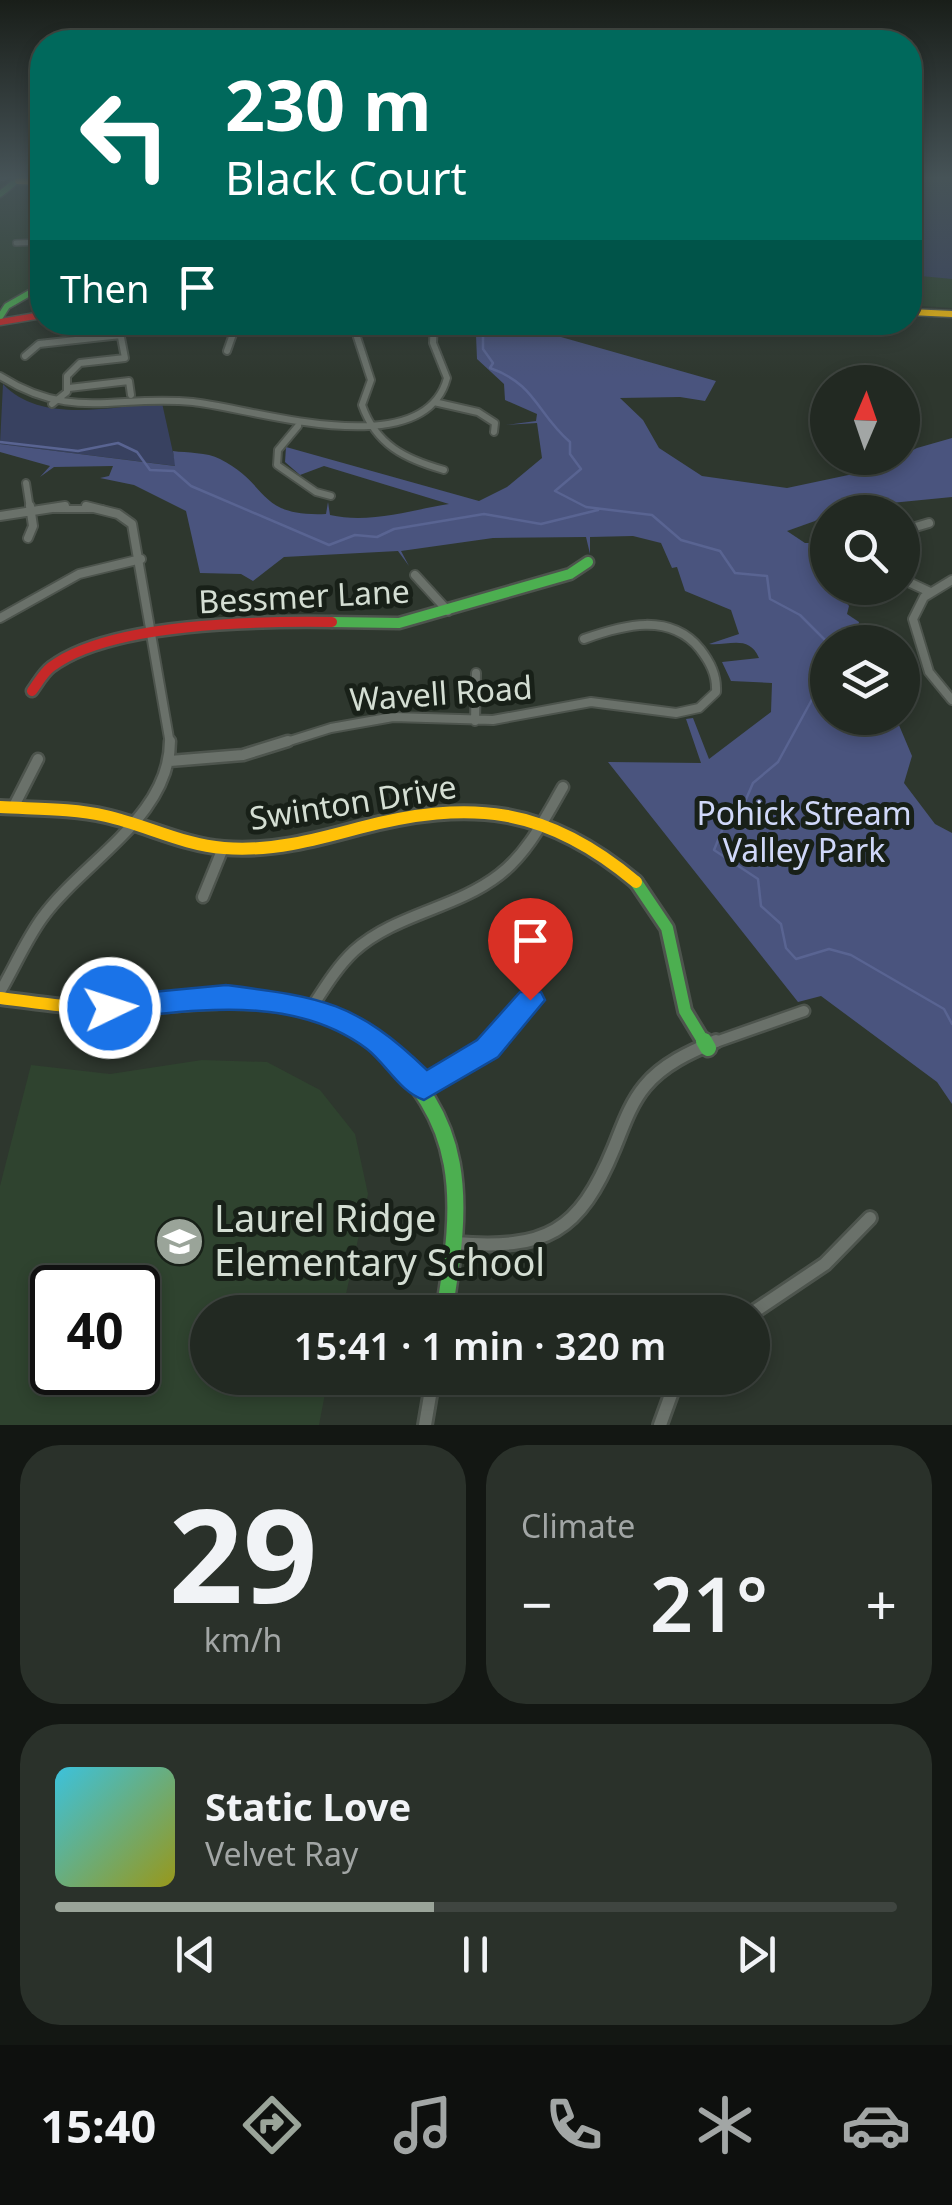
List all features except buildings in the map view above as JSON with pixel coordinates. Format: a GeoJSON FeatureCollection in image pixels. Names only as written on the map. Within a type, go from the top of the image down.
{"type":"FeatureCollection","features":[{"type":"Feature","properties":{"kind":"street"},"geometry":{"type":"LineString","coordinates":[[0,319],[7,306],[30,293]]}},
{"type":"Feature","properties":{"kind":"street"},"geometry":{"type":"LineString","coordinates":[[922,311],[952,312]]}},
{"type":"Feature","properties":{"kind":"street"},"geometry":{"type":"LineString","coordinates":[[0,319],[30,315]]}},
{"type":"Feature","properties":{"kind":"street"},"geometry":{"type":"LineString","coordinates":[[25,356],[39,344],[121,335],[125,358],[80,363],[67,376],[69,388]]}},
{"type":"Feature","properties":{"kind":"street"},"geometry":{"type":"LineString","coordinates":[[227,350],[233,335]]}},
{"type":"Feature","properties":{"kind":"street"},"geometry":{"type":"LineString","coordinates":[[0,376],[17,391],[52,404],[189,401],[298,426],[371,426],[408,416],[434,402],[447,378],[434,335]]}},
{"type":"Feature","properties":{"kind":"street"},"geometry":{"type":"LineString","coordinates":[[357,337],[370,374],[362,406],[371,426],[391,452],[444,470]]}},
{"type":"Feature","properties":{"kind":"street"},"geometry":{"type":"LineString","coordinates":[[52,404],[69,388],[128,382],[131,395]]}},
{"type":"Feature","properties":{"kind":"street"},"geometry":{"type":"LineString","coordinates":[[434,402],[484,414],[496,423],[494,432]]}},
{"type":"Feature","properties":{"kind":"street"},"geometry":{"type":"LineString","coordinates":[[298,426],[278,450],[277,464],[316,492],[332,496]]}},
{"type":"Feature","properties":{"kind":"street"},"geometry":{"type":"LineString","coordinates":[[26,483],[33,530],[28,538]]}},
{"type":"Feature","properties":{"kind":"street"},"geometry":{"type":"LineString","coordinates":[[0,516],[78,506],[117,514],[135,529],[170,731],[170,760],[154,797],[54,902],[0,995],[110,1008],[244,996],[312,1007],[376,1040],[424,1087],[442,1120],[454,1158],[459,1191],[447,1295]]}},
{"type":"Feature","properties":{"kind":"street"},"geometry":{"type":"LineString","coordinates":[[920,526],[930,523]]}},
{"type":"Feature","properties":{"kind":"street"},"geometry":{"type":"LineString","coordinates":[[0,618],[79,574],[141,560]]}},
{"type":"Feature","properties":{"kind":"street","name":"Bessmer Lane"},"geometry":{"type":"LineString","coordinates":[[32,691],[39,677],[72,654],[255,620],[384,625],[448,611],[570,574],[588,562]]}},
{"type":"Feature","properties":{"kind":"street"},"geometry":{"type":"LineString","coordinates":[[415,575],[448,611]]}},
{"type":"Feature","properties":{"kind":"street"},"geometry":{"type":"LineString","coordinates":[[952,580],[930,592],[917,605],[914,628],[929,672],[952,700]]}},
{"type":"Feature","properties":{"kind":"street"},"geometry":{"type":"LineString","coordinates":[[920,587],[930,592]]}},
{"type":"Feature","properties":{"kind":"street","name":"Wavell Road"},"geometry":{"type":"LineString","coordinates":[[170,760],[242,756],[372,720],[516,718],[592,702],[676,714],[699,708],[716,692],[717,676],[698,646],[674,629],[633,624],[584,640]]}},
{"type":"Feature","properties":{"kind":"street"},"geometry":{"type":"LineString","coordinates":[[475,721],[476,673]]}},
{"type":"Feature","properties":{"kind":"street"},"geometry":{"type":"LineString","coordinates":[[7,808],[38,760]]}},
{"type":"Feature","properties":{"kind":"street"},"geometry":{"type":"LineString","coordinates":[[312,1007],[336,968],[361,943],[392,924],[454,902],[490,882],[520,855],[563,787]]}},
{"type":"Feature","properties":{"kind":"street","name":"Swinton Drive"},"geometry":{"type":"LineString","coordinates":[[7,808],[90,813],[223,848],[296,845],[442,812],[490,812],[542,822],[600,849],[646,891],[667,928],[685,1011],[708,1048]]}},
{"type":"Feature","properties":{"kind":"street"},"geometry":{"type":"LineString","coordinates":[[203,897],[223,848]]}},
{"type":"Feature","properties":{"kind":"street"},"geometry":{"type":"LineString","coordinates":[[424,1087],[488,1048],[530,1000]]}},
{"type":"Feature","properties":{"kind":"street"},"geometry":{"type":"LineString","coordinates":[[455,1242],[519,1245],[550,1236],[574,1221],[602,1180],[628,1111],[642,1088],[664,1068],[804,1010]]}},
{"type":"Feature","properties":{"kind":"street"},"geometry":{"type":"LineString","coordinates":[[770,1301],[825,1264],[870,1218]]}},
{"type":"Feature","properties":{"kind":"street"},"geometry":{"type":"LineString","coordinates":[[425,1425],[430,1395]]}},
{"type":"Feature","properties":{"kind":"street"},"geometry":{"type":"LineString","coordinates":[[660,1425],[671,1395]]}},
{"type":"Feature","properties":{"kind":"shaded area"},"geometry":{"type":"Polygon","coordinates":[[[0,244],[30,244],[30,290],[0,306],[0,244]]]}},
{"type":"Feature","properties":{"kind":"shaded area"},"geometry":{"type":"Polygon","coordinates":[[[922,244],[952,244],[952,279],[922,276],[922,244]]]}},
{"type":"Feature","properties":{"kind":"shaded area"},"geometry":{"type":"Polygon","coordinates":[[[922,273],[952,275],[952,308],[922,306],[922,273]]]}},
{"type":"Feature","properties":{"kind":"shaded area"},"geometry":{"type":"Polygon","coordinates":[[[3,384],[19,397],[57,409],[162,403],[176,466],[0,444],[3,384]]]}},
{"type":"Feature","properties":{"kind":"shaded area","name":"Laurel Ridge Elementary School"},"geometry":{"type":"Polygon","coordinates":[[[202,1060],[267,1062],[320,1090],[355,1134],[368,1194],[346,1295],[190,1295],[190,1395],[325,1395],[319,1425],[0,1425],[0,1186],[31,1065],[110,1074],[202,1060]]]}},
{"type":"Feature","properties":{"kind":"green space","name":"Pohick Stream Valley Park"},"geometry":{"type":"Polygon","coordinates":[[[476,335],[561,335],[716,381],[705,401],[680,397],[620,398],[643,420],[659,448],[702,476],[787,488],[848,475],[920,475],[920,447],[952,438],[952,497],[920,500],[920,495],[810,495],[810,523],[787,531],[810,543],[810,605],[848,605],[847,614],[859,622],[810,625],[810,735],[903,735],[912,756],[904,783],[935,824],[952,833],[952,1104],[937,1082],[821,996],[798,1002],[608,762],[701,763],[686,719],[693,718],[709,759],[771,712],[772,683],[731,681],[722,662],[759,658],[755,651],[744,644],[709,644],[739,634],[731,610],[685,591],[677,567],[672,568],[661,543],[633,536],[590,537],[590,554],[586,537],[493,538],[401,551],[409,566],[398,551],[284,557],[253,581],[241,574],[200,573],[186,511],[134,485],[100,478],[109,476],[113,466],[54,467],[40,477],[50,466],[0,452],[0,444],[175,466],[173,451],[209,455],[236,469],[275,505],[287,510],[326,514],[328,502],[330,515],[390,515],[449,504],[324,466],[300,475],[285,462],[286,447],[479,501],[507,487],[542,458],[537,423],[506,425],[536,421],[537,414],[505,400],[504,384],[477,359],[476,335]]]}},
{"type":"Feature","properties":{"kind":"waterway"},"geometry":{"type":"LineString","coordinates":[[481,335],[483,349],[493,363],[490,368],[527,391],[570,442],[570,454],[581,469],[555,491],[586,507],[652,515],[681,540],[720,551],[735,573],[767,576],[770,599],[810,625]]}},
{"type":"Feature","properties":{"kind":"waterway"},"geometry":{"type":"LineString","coordinates":[[0,442],[78,451],[118,443],[137,452],[150,470],[174,471],[191,486],[329,545],[355,535],[377,537],[394,529],[484,514],[541,524],[598,510]]}},
{"type":"Feature","properties":{"kind":"waterway"},"geometry":{"type":"LineString","coordinates":[[810,703],[778,762],[753,783],[741,811],[725,823],[714,850],[758,879],[761,906],[781,924],[786,948],[796,959],[829,949],[851,955],[944,1009],[952,1024]]}},
{"type":"Feature","properties":{"kind":"traffic: fast"},"geometry":{"type":"LineString","coordinates":[[0,317],[7,306],[30,293]]}},
{"type":"Feature","properties":{"kind":"traffic: fast"},"geometry":{"type":"LineString","coordinates":[[332,622],[399,623],[570,574],[588,562]]}},
{"type":"Feature","properties":{"kind":"traffic: fast"},"geometry":{"type":"LineString","coordinates":[[636,882],[667,928],[685,1011],[708,1048]]}},
{"type":"Feature","properties":{"kind":"traffic: fast"},"geometry":{"type":"LineString","coordinates":[[366,1035],[401,1063],[426,1093],[443,1125],[453,1158],[456,1193],[456,1231],[447,1295]]}},
{"type":"Feature","properties":{"kind":"traffic: slow"},"geometry":{"type":"LineString","coordinates":[[922,313],[952,314]]}},
{"type":"Feature","properties":{"kind":"traffic: slow"},"geometry":{"type":"LineString","coordinates":[[0,807],[93,813],[195,843],[252,849],[307,841],[415,815],[496,812],[522,817],[571,836],[636,882]]}},
{"type":"Feature","properties":{"kind":"traffic: slow"},"geometry":{"type":"LineString","coordinates":[[0,998],[101,1008],[213,1001],[276,1002],[336,1018],[366,1035]]}},
{"type":"Feature","properties":{"kind":"traffic: jam"},"geometry":{"type":"LineString","coordinates":[[0,322],[30,317]]}},
{"type":"Feature","properties":{"kind":"traffic: jam"},"geometry":{"type":"LineString","coordinates":[[32,691],[51,667],[107,643],[228,625],[332,622]]}},
{"type":"Feature","properties":{"kind":"place","name":"Laurel Ridge Elementary School"},"geometry":{"type":"Point","coordinates":[179,1241]}},
{"type":"Feature","properties":{"kind":"route"},"geometry":{"type":"LineString","coordinates":[[110,1008],[226,996],[312,1007],[349,1022],[376,1040],[424,1087],[488,1048],[530,1000]]}}]}
